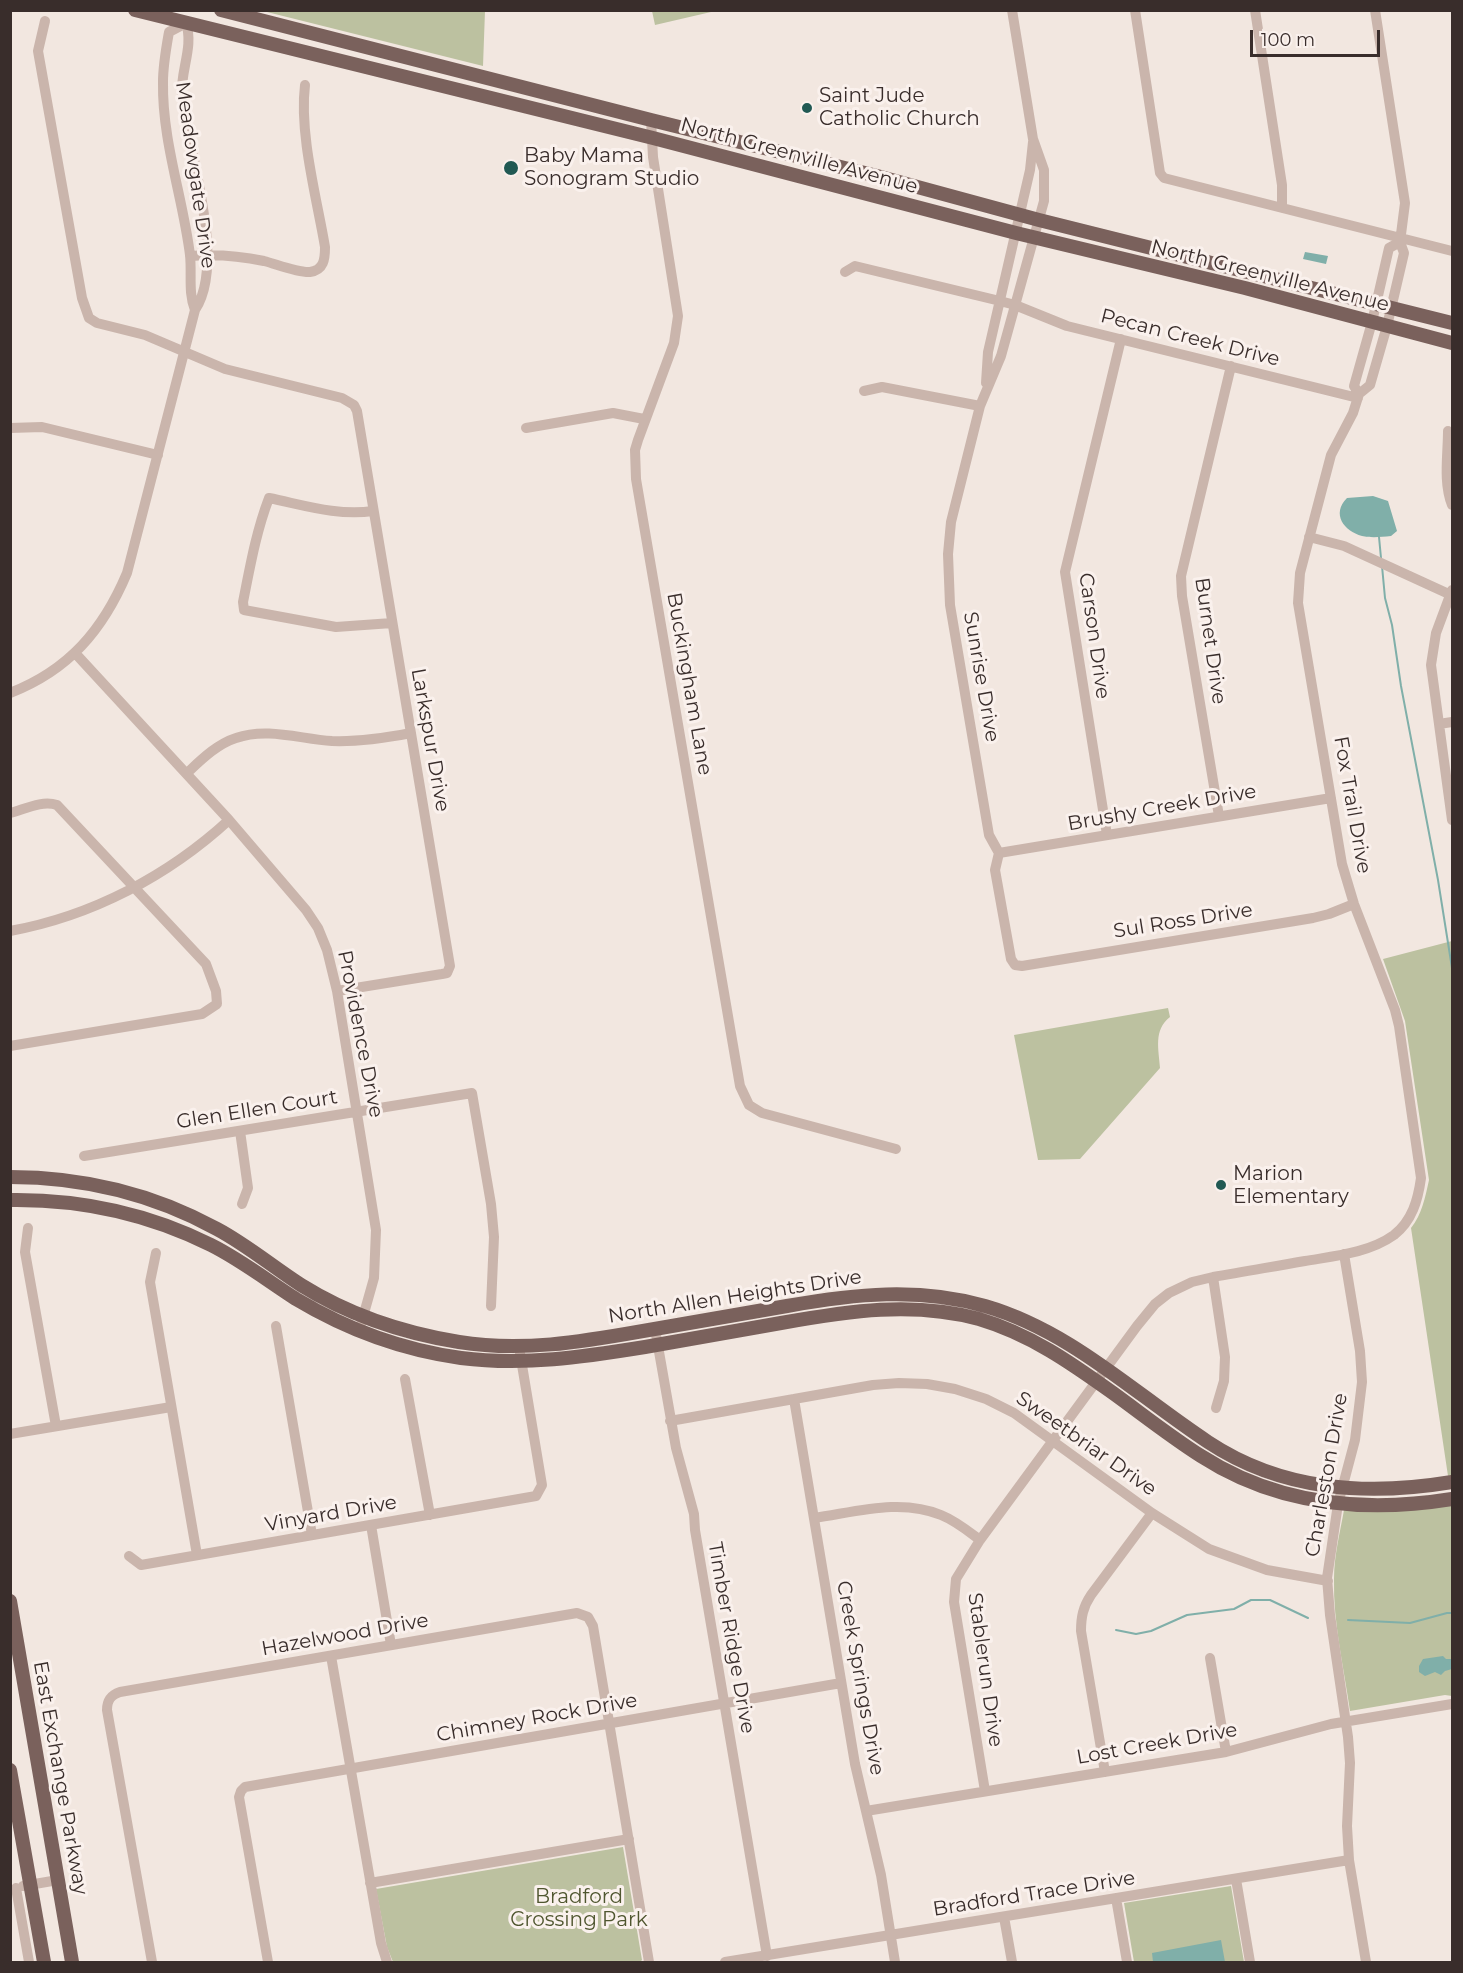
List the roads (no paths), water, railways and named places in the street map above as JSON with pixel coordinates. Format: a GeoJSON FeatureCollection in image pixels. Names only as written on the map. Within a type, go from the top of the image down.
{"type":"FeatureCollection","features":[{"type":"Feature","properties":{"kind":"main road","name":"North Greenville Avenue"},"geometry":{"type":"LineString","coordinates":[[135,10],[188,17],[1034,238],[1245,288],[1452,343]]}},
{"type":"Feature","properties":{"kind":"main road","name":"North Greenville Avenue"},"geometry":{"type":"LineString","coordinates":[[221,10],[878,176],[1039,220],[1452,323]]}},
{"type":"Feature","properties":{"kind":"main road"},"geometry":{"type":"LineString","coordinates":[[874,195],[878,176]]}},
{"type":"Feature","properties":{"kind":"main road","name":"North Allen Heights Drive"},"geometry":{"type":"LineString","coordinates":[[10,1177],[39,1177],[88,1183],[133,1193],[180,1210],[220,1230],[319,1295],[364,1317],[399,1329],[461,1343],[519,1347],[566,1344],[842,1296],[879,1293],[912,1293],[983,1305],[1022,1318],[1051,1333],[1105,1368],[1210,1443],[1264,1471],[1299,1481],[1342,1488],[1380,1490],[1419,1488],[1452,1482]]}},
{"type":"Feature","properties":{"kind":"main road","name":"North Allen Heights Drive"},"geometry":{"type":"LineString","coordinates":[[10,1200],[38,1200],[85,1205],[129,1214],[174,1229],[212,1246],[310,1307],[357,1330],[426,1352],[488,1361],[572,1359],[842,1312],[913,1308],[947,1312],[1017,1332],[1070,1362],[1201,1456],[1230,1473],[1261,1486],[1295,1497],[1338,1504],[1380,1506],[1452,1499]]}},
{"type":"Feature","properties":{"kind":"main road","name":"East Exchange Parkway"},"geometry":{"type":"LineString","coordinates":[[10,1601],[16,1672],[58,1880],[72,1962]]}},
{"type":"Feature","properties":{"kind":"main road"},"geometry":{"type":"LineString","coordinates":[[10,1770],[44,1962]]}},
{"type":"Feature","properties":{"kind":"street","name":"Sunrise Drive"},"geometry":{"type":"LineString","coordinates":[[1012,10],[1033,139],[1044,170],[1044,201],[1001,356],[980,406],[951,522],[948,581],[989,835],[999,853],[995,870],[1011,959],[1015,964]]}},
{"type":"Feature","properties":{"kind":"street"},"geometry":{"type":"LineString","coordinates":[[1135,10],[1161,176],[1401,240],[1452,251]]}},
{"type":"Feature","properties":{"kind":"street"},"geometry":{"type":"LineString","coordinates":[[1256,10],[1282,185],[1282,208]]}},
{"type":"Feature","properties":{"kind":"street","name":"Fox Trail Drive"},"geometry":{"type":"LineString","coordinates":[[1344,1254],[1382,1243],[1403,1226],[1410,1217],[1418,1198],[1421,1178],[1397,1018],[1354,904],[1342,864],[1298,603],[1300,573],[1331,455],[1359,396],[1370,385],[1392,307],[1404,253],[1401,240],[1405,203],[1375,10]]}},
{"type":"Feature","properties":{"kind":"street","name":"Meadowgate Drive"},"geometry":{"type":"LineString","coordinates":[[10,693],[42,678],[75,653],[92,636],[106,616],[127,573],[195,310],[201,301],[208,254],[205,223],[182,93],[184,62],[190,38],[188,17]]}},
{"type":"Feature","properties":{"kind":"street","name":"Meadowgate Drive"},"geometry":{"type":"LineString","coordinates":[[188,17],[169,32],[162,84],[165,124],[190,256],[191,300],[195,310]]}},
{"type":"Feature","properties":{"kind":"street"},"geometry":{"type":"LineString","coordinates":[[45,21],[38,51],[82,298],[89,318],[97,323],[145,335],[185,352]]}},
{"type":"Feature","properties":{"kind":"street"},"geometry":{"type":"LineString","coordinates":[[190,256],[208,254],[240,257],[305,272],[322,265],[325,260],[325,247],[305,130],[303,100],[305,86]]}},
{"type":"Feature","properties":{"kind":"street","name":"Buckingham Lane"},"geometry":{"type":"LineString","coordinates":[[651,120],[653,157],[678,316],[674,343],[644,419],[635,450],[636,479],[740,1086],[749,1105],[762,1113],[896,1149]]}},
{"type":"Feature","properties":{"kind":"street","name":"Sunrise Drive"},"geometry":{"type":"LineString","coordinates":[[986,392],[988,352],[1030,170],[1033,139]]}},
{"type":"Feature","properties":{"kind":"street","name":"Fox Trail Drive"},"geometry":{"type":"LineString","coordinates":[[1359,396],[1354,386],[1377,303],[1389,248],[1401,240]]}},
{"type":"Feature","properties":{"kind":"street","name":"Pecan Creek Drive"},"geometry":{"type":"LineString","coordinates":[[845,272],[855,266],[1015,305],[1063,324],[1121,339],[1359,396]]}},
{"type":"Feature","properties":{"kind":"street","name":"Carson Drive"},"geometry":{"type":"LineString","coordinates":[[1107,835],[1065,572],[1121,339]]}},
{"type":"Feature","properties":{"kind":"street","name":"Larkspur Drive"},"geometry":{"type":"LineString","coordinates":[[185,352],[225,369],[342,398],[352,404],[357,411],[450,966],[447,973],[336,991]]}},
{"type":"Feature","properties":{"kind":"street","name":"Burnet Drive"},"geometry":{"type":"LineString","coordinates":[[1219,816],[1182,596],[1181,576],[1230,366]]}},
{"type":"Feature","properties":{"kind":"street"},"geometry":{"type":"LineString","coordinates":[[864,391],[882,387],[980,406]]}},
{"type":"Feature","properties":{"kind":"street"},"geometry":{"type":"LineString","coordinates":[[526,428],[613,413],[644,419]]}},
{"type":"Feature","properties":{"kind":"street"},"geometry":{"type":"LineString","coordinates":[[10,428],[42,427],[158,455]]}},
{"type":"Feature","properties":{"kind":"street"},"geometry":{"type":"LineString","coordinates":[[1448,430],[1446,476],[1452,505]]}},
{"type":"Feature","properties":{"kind":"street"},"geometry":{"type":"LineString","coordinates":[[373,511],[357,513],[326,511],[269,498],[261,519],[253,553],[244,610],[336,627],[392,623]]}},
{"type":"Feature","properties":{"kind":"street"},"geometry":{"type":"LineString","coordinates":[[1309,537],[1344,546],[1451,593],[1436,633],[1431,665],[1452,820]]}},
{"type":"Feature","properties":{"kind":"street","name":"Providence Drive"},"geometry":{"type":"LineString","coordinates":[[75,653],[229,820],[306,910],[318,928],[327,950],[336,991],[373,1210],[376,1249],[374,1278],[364,1317],[357,1330]]}},
{"type":"Feature","properties":{"kind":"street"},"geometry":{"type":"LineString","coordinates":[[1438,724],[1452,722]]}},
{"type":"Feature","properties":{"kind":"street"},"geometry":{"type":"LineString","coordinates":[[187,773],[208,754],[228,741],[244,736],[268,733],[350,741],[411,733]]}},
{"type":"Feature","properties":{"kind":"street","name":"Brushy Creek Drive"},"geometry":{"type":"LineString","coordinates":[[999,853],[1331,798]]}},
{"type":"Feature","properties":{"kind":"street"},"geometry":{"type":"LineString","coordinates":[[10,813],[51,803],[57,805],[206,964],[216,991],[217,1004],[202,1014],[10,1046]]}},
{"type":"Feature","properties":{"kind":"street"},"geometry":{"type":"LineString","coordinates":[[10,931],[79,913],[134,887],[183,859],[229,820]]}},
{"type":"Feature","properties":{"kind":"street","name":"Sul Ross Drive"},"geometry":{"type":"LineString","coordinates":[[1015,964],[1022,966],[1312,918],[1354,904]]}},
{"type":"Feature","properties":{"kind":"street","name":"Glen Ellen Court"},"geometry":{"type":"LineString","coordinates":[[84,1156],[472,1093],[491,1204],[494,1237],[491,1306]]}},
{"type":"Feature","properties":{"kind":"street"},"geometry":{"type":"LineString","coordinates":[[240,1131],[248,1188],[242,1204]]}},
{"type":"Feature","properties":{"kind":"street"},"geometry":{"type":"LineString","coordinates":[[28,1228],[25,1252],[56,1426]]}},
{"type":"Feature","properties":{"kind":"street"},"geometry":{"type":"LineString","coordinates":[[156,1253],[150,1282],[197,1555]]}},
{"type":"Feature","properties":{"kind":"street"},"geometry":{"type":"LineString","coordinates":[[1053,1441],[1105,1368],[1161,1299],[1184,1285],[1214,1277],[1344,1254]]}},
{"type":"Feature","properties":{"kind":"street","name":"Charleston Drive"},"geometry":{"type":"LineString","coordinates":[[1344,1254],[1360,1351],[1362,1382],[1355,1440],[1338,1504],[1329,1555],[1328,1581],[1330,1615],[1350,1763],[1347,1826],[1349,1860],[1366,1962]]}},
{"type":"Feature","properties":{"kind":"street"},"geometry":{"type":"LineString","coordinates":[[1214,1277],[1226,1357],[1224,1381],[1216,1408]]}},
{"type":"Feature","properties":{"kind":"street"},"geometry":{"type":"LineString","coordinates":[[276,1326],[312,1535]]}},
{"type":"Feature","properties":{"kind":"street","name":"Timber Ridge Drive"},"geometry":{"type":"LineString","coordinates":[[655,1329],[675,1448],[694,1514],[767,1956]]}},
{"type":"Feature","properties":{"kind":"street"},"geometry":{"type":"LineString","coordinates":[[519,1347],[521,1362]]}},
{"type":"Feature","properties":{"kind":"street","name":"Vinyard Drive"},"geometry":{"type":"LineString","coordinates":[[129,1556],[141,1565],[532,1498],[539,1494],[542,1485],[521,1362]]}},
{"type":"Feature","properties":{"kind":"street"},"geometry":{"type":"LineString","coordinates":[[405,1379],[430,1515]]}},
{"type":"Feature","properties":{"kind":"street","name":"Sweetbriar Drive"},"geometry":{"type":"LineString","coordinates":[[670,1421],[873,1385],[927,1384],[955,1389],[1014,1413],[1152,1513],[1209,1549],[1267,1570],[1328,1581]]}},
{"type":"Feature","properties":{"kind":"street","name":"Creek Springs Drive"},"geometry":{"type":"LineString","coordinates":[[794,1399],[855,1764],[881,1875],[895,1962]]}},
{"type":"Feature","properties":{"kind":"street"},"geometry":{"type":"LineString","coordinates":[[10,1434],[171,1407]]}},
{"type":"Feature","properties":{"kind":"street","name":"Stablerun Drive"},"geometry":{"type":"LineString","coordinates":[[985,1791],[954,1602],[956,1579],[980,1540],[1053,1441]]}},
{"type":"Feature","properties":{"kind":"street"},"geometry":{"type":"LineString","coordinates":[[814,1518],[887,1507],[911,1507],[942,1515],[980,1540]]}},
{"type":"Feature","properties":{"kind":"street"},"geometry":{"type":"LineString","coordinates":[[1105,1772],[1081,1631],[1081,1618],[1084,1606],[1091,1595],[1152,1513]]}},
{"type":"Feature","properties":{"kind":"street"},"geometry":{"type":"LineString","coordinates":[[371,1525],[391,1645]]}},
{"type":"Feature","properties":{"kind":"street","name":"Hazelwood Drive"},"geometry":{"type":"LineString","coordinates":[[152,1962],[107,1710],[110,1698],[120,1692],[578,1613],[588,1617],[593,1626],[609,1723]]}},
{"type":"Feature","properties":{"kind":"street"},"geometry":{"type":"LineString","coordinates":[[331,1656],[370,1883],[381,1943],[387,1962]]}},
{"type":"Feature","properties":{"kind":"street"},"geometry":{"type":"LineString","coordinates":[[1210,1658],[1226,1752]]}},
{"type":"Feature","properties":{"kind":"street","name":"Chimney Rock Drive"},"geometry":{"type":"LineString","coordinates":[[268,1962],[239,1797],[241,1791],[248,1787],[841,1683]]}},
{"type":"Feature","properties":{"kind":"street","name":"Lost Creek Drive"},"geometry":{"type":"LineString","coordinates":[[866,1810],[1226,1752],[1345,1722],[1452,1704]]}},
{"type":"Feature","properties":{"kind":"street"},"geometry":{"type":"LineString","coordinates":[[609,1723],[649,1962]]}},
{"type":"Feature","properties":{"kind":"street"},"geometry":{"type":"LineString","coordinates":[[370,1883],[628,1839]]}},
{"type":"Feature","properties":{"kind":"street","name":"Bradford Trace Drive"},"geometry":{"type":"LineString","coordinates":[[725,1962],[1349,1860]]}},
{"type":"Feature","properties":{"kind":"street"},"geometry":{"type":"LineString","coordinates":[[1236,1879],[1250,1962]]}},
{"type":"Feature","properties":{"kind":"street"},"geometry":{"type":"LineString","coordinates":[[28,1962],[13,1888],[58,1880]]}},
{"type":"Feature","properties":{"kind":"street"},"geometry":{"type":"LineString","coordinates":[[1116,1898],[1127,1962]]}},
{"type":"Feature","properties":{"kind":"street"},"geometry":{"type":"LineString","coordinates":[[1004,1917],[1012,1962]]}},
{"type":"Feature","properties":{"kind":"water"},"geometry":{"type":"Polygon","coordinates":[[[1305,252],[1328,256],[1326,264],[1303,259],[1305,252]]]}},
{"type":"Feature","properties":{"kind":"water"},"geometry":{"type":"Polygon","coordinates":[[[1373,496],[1388,501],[1397,531],[1391,536],[1362,536],[1350,530],[1342,521],[1340,510],[1347,498],[1373,496]]]}},
{"type":"Feature","properties":{"kind":"water"},"geometry":{"type":"Polygon","coordinates":[[[1443,1656],[1446,1659],[1452,1659],[1452,1669],[1441,1675],[1435,1672],[1425,1676],[1419,1672],[1423,1659],[1443,1656]]]}},
{"type":"Feature","properties":{"kind":"water"},"geometry":{"type":"Polygon","coordinates":[[[1221,1940],[1225,1962],[1153,1962],[1152,1953],[1221,1940]]]}},
{"type":"Feature","properties":{"kind":"waterway"},"geometry":{"type":"LineString","coordinates":[[1379,537],[1381,558]]}},
{"type":"Feature","properties":{"kind":"waterway"},"geometry":{"type":"LineString","coordinates":[[1382,566],[1385,598],[1392,625],[1452,968]]}},
{"type":"Feature","properties":{"kind":"waterway"},"geometry":{"type":"LineString","coordinates":[[1116,1630],[1136,1634],[1151,1631],[1187,1615],[1234,1609],[1251,1600],[1270,1600],[1308,1618]]}},
{"type":"Feature","properties":{"kind":"waterway"},"geometry":{"type":"LineString","coordinates":[[1348,1620],[1410,1623],[1452,1613]]}},
{"type":"Feature","properties":{"kind":"place","name":"Saint Jude Catholic Church"},"geometry":{"type":"Point","coordinates":[807,108]}},
{"type":"Feature","properties":{"kind":"place","name":"Baby Mama Sonogram Studio"},"geometry":{"type":"Point","coordinates":[511,168]}},
{"type":"Feature","properties":{"kind":"place","name":"Marion Elementary"},"geometry":{"type":"Point","coordinates":[1221,1185]}},
{"type":"Feature","properties":{"kind":"park label","name":"Bradford Crossing Park"},"geometry":{"type":"Point","coordinates":[579,1908]}}]}
